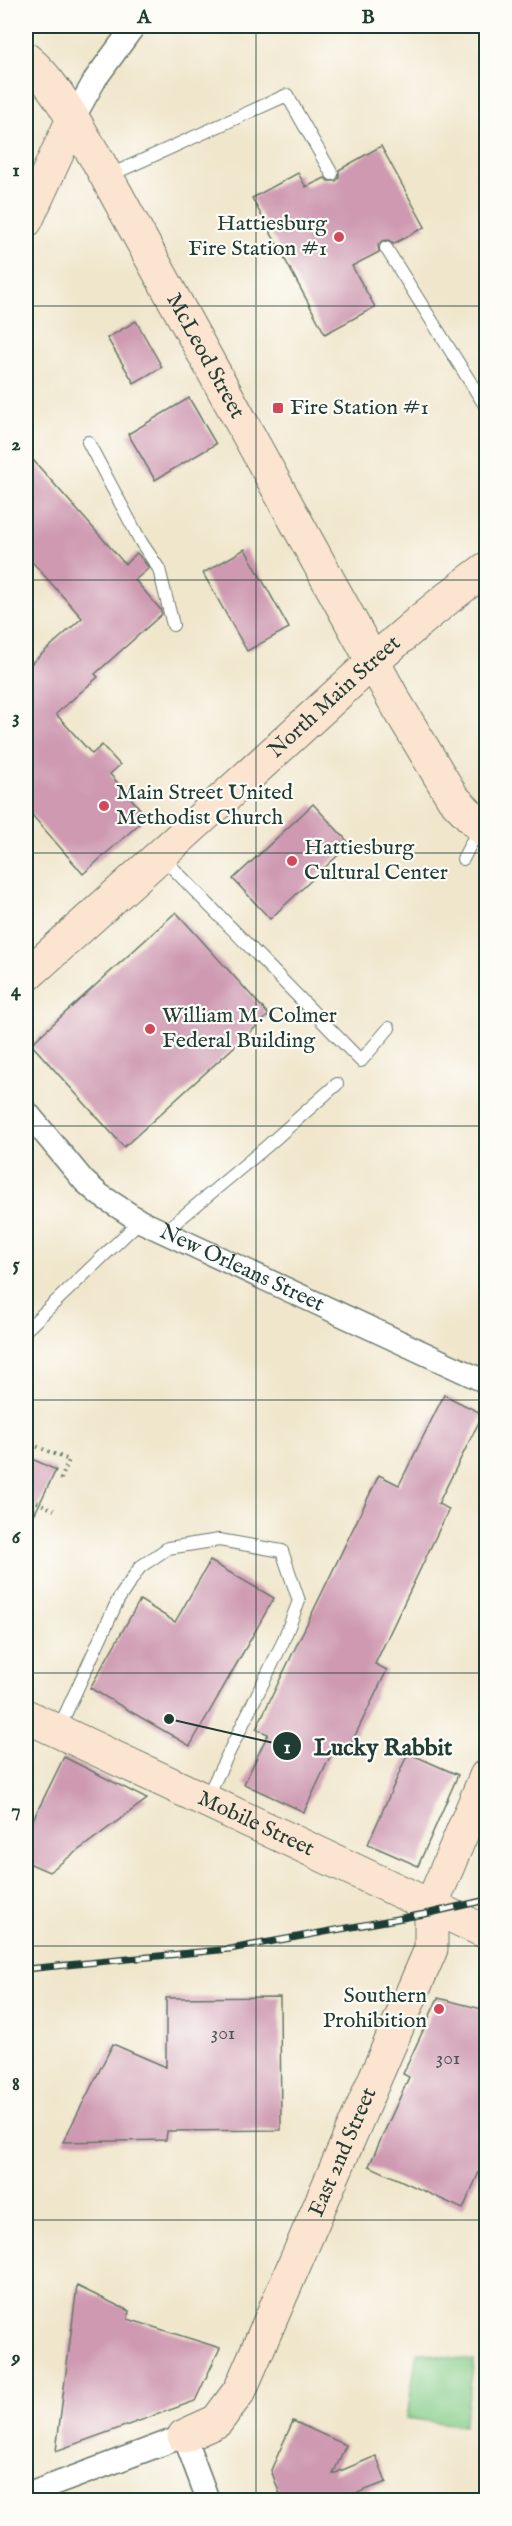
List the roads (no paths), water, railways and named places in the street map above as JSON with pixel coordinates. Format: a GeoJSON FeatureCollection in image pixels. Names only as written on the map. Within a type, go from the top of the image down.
{"type":"FeatureCollection","features":[{"type":"Feature","properties":{"kind":"street"},"geometry":{"type":"LineString","coordinates":[[26,221],[72,119],[96,78],[134,26]]}},
{"type":"Feature","properties":{"kind":"street","name":"McLeod Street"},"geometry":{"type":"LineString","coordinates":[[26,59],[42,75],[107,177],[438,777],[453,798],[483,829]]}},
{"type":"Feature","properties":{"kind":"street","name":"North Main Street"},"geometry":{"type":"LineString","coordinates":[[26,976],[161,856],[373,661],[486,569]]}},
{"type":"Feature","properties":{"kind":"street","name":"New Orleans Street"},"geometry":{"type":"LineString","coordinates":[[26,1111],[84,1181],[100,1196],[140,1221],[486,1382]]}},
{"type":"Feature","properties":{"kind":"street","name":"Mobile Street"},"geometry":{"type":"LineString","coordinates":[[26,1716],[486,1932]]}},
{"type":"Feature","properties":{"kind":"street","name":"East 2nd Street"},"geometry":{"type":"LineString","coordinates":[[184,2436],[217,2421],[240,2390],[431,1949],[431,1906],[486,1776]]}},
{"type":"Feature","properties":{"kind":"street"},"geometry":{"type":"LineString","coordinates":[[26,2495],[184,2436],[208,2500]]}},
{"type":"Feature","properties":{"kind":"lane"},"geometry":{"type":"LineString","coordinates":[[107,177],[287,95],[332,174]]}},
{"type":"Feature","properties":{"kind":"lane"},"geometry":{"type":"LineString","coordinates":[[386,248],[486,407]]}},
{"type":"Feature","properties":{"kind":"lane"},"geometry":{"type":"LineString","coordinates":[[88,442],[141,542],[159,569],[173,625]]}},
{"type":"Feature","properties":{"kind":"lane"},"geometry":{"type":"LineString","coordinates":[[463,859],[483,829]]}},
{"type":"Feature","properties":{"kind":"lane"},"geometry":{"type":"LineString","coordinates":[[161,856],[361,1061],[389,1028]]}},
{"type":"Feature","properties":{"kind":"lane"},"geometry":{"type":"LineString","coordinates":[[163,1233],[266,1148],[337,1084]]}},
{"type":"Feature","properties":{"kind":"lane"},"geometry":{"type":"LineString","coordinates":[[26,1330],[140,1221]]}},
{"type":"Feature","properties":{"kind":"lane"},"geometry":{"type":"LineString","coordinates":[[58,1731],[118,1600],[140,1567],[168,1548],[219,1540],[282,1551],[298,1601],[282,1644],[205,1800]]}},
{"type":"Feature","properties":{"kind":"railway"},"geometry":{"type":"LineString","coordinates":[[26,1969],[230,1949],[430,1913],[486,1900]]}},
{"type":"Feature","properties":{"kind":"place","name":"Hattiesburg Fire Station #1"},"geometry":{"type":"Point","coordinates":[339,237]}},
{"type":"Feature","properties":{"kind":"place","name":"Fire Station #1"},"geometry":{"type":"Point","coordinates":[278,408]}},
{"type":"Feature","properties":{"kind":"place","name":"Main Street United Methodist Church"},"geometry":{"type":"Point","coordinates":[104,806]}},
{"type":"Feature","properties":{"kind":"place","name":"Hattiesburg Cultural Center"},"geometry":{"type":"Point","coordinates":[292,861]}},
{"type":"Feature","properties":{"kind":"place","name":"William M. Colmer Federal Building"},"geometry":{"type":"Point","coordinates":[150,1029]}},
{"type":"Feature","properties":{"kind":"place","name":"Lucky Rabbit"},"geometry":{"type":"Point","coordinates":[169,1719]}},
{"type":"Feature","properties":{"kind":"place","name":"Southern Prohibition"},"geometry":{"type":"Point","coordinates":[439,2009]}}]}
